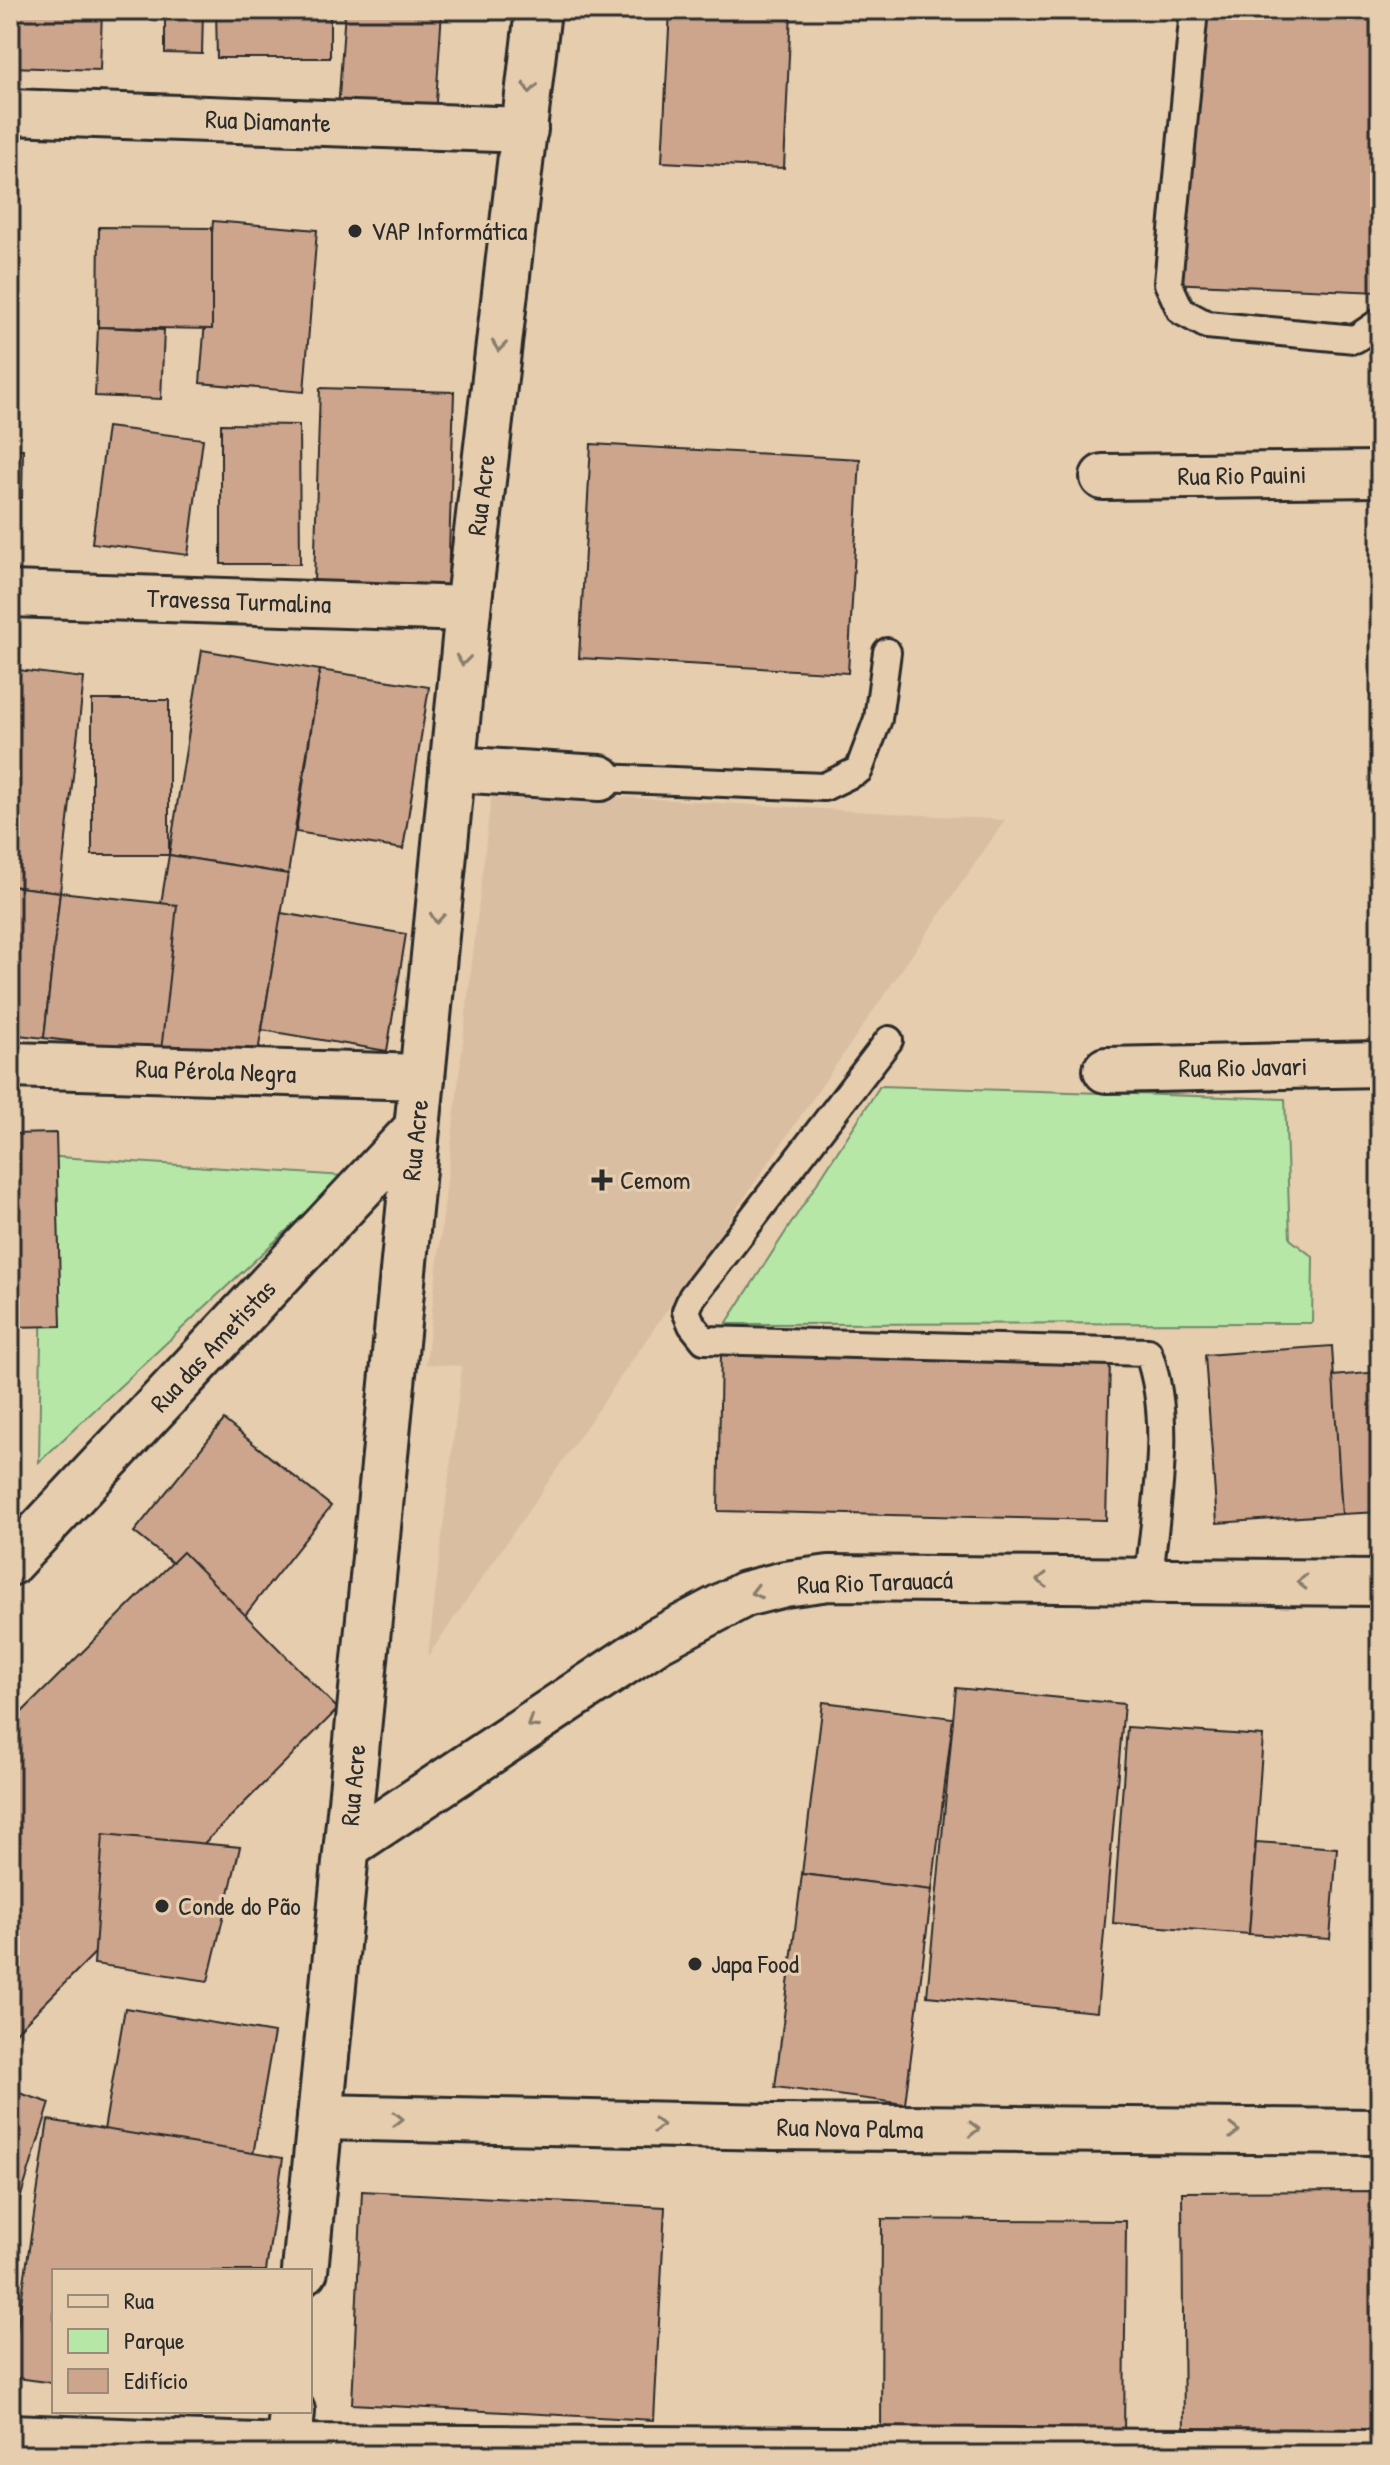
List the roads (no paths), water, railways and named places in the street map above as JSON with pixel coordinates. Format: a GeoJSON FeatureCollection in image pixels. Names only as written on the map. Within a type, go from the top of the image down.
{"type":"FeatureCollection","features":[{"type":"Feature","properties":{"kind":"street","name":"Rua Acre"},"geometry":{"type":"LineString","coordinates":[[305,2269],[468,609],[538,10]]}},
{"type":"Feature","properties":{"kind":"street","name":"Rua Diamante"},"geometry":{"type":"LineString","coordinates":[[10,112],[525,130]]}},
{"type":"Feature","properties":{"kind":"street","name":"Rua Rio Pauini"},"geometry":{"type":"LineString","coordinates":[[1103,477],[1380,474]]}},
{"type":"Feature","properties":{"kind":"street","name":"Travessa Turmalina"},"geometry":{"type":"LineString","coordinates":[[10,594],[468,609]]}},
{"type":"Feature","properties":{"kind":"street"},"geometry":{"type":"LineString","coordinates":[[452,769],[600,778]]}},
{"type":"Feature","properties":{"kind":"street","name":"Rua Rio Javari"},"geometry":{"type":"LineString","coordinates":[[1106,1070],[1380,1064]]}},
{"type":"Feature","properties":{"kind":"street","name":"Rua Pérola Negra"},"geometry":{"type":"LineString","coordinates":[[10,1065],[422,1077]]}},
{"type":"Feature","properties":{"kind":"street","name":"Rua das Ametistas"},"geometry":{"type":"LineString","coordinates":[[10,1563],[416,1129]]}},
{"type":"Feature","properties":{"kind":"street","name":"Rua Rio Tarauacá"},"geometry":{"type":"LineString","coordinates":[[348,1846],[658,1640],[745,1594],[829,1578],[1380,1583]]}},
{"type":"Feature","properties":{"kind":"street","name":"Rua Nova Palma"},"geometry":{"type":"LineString","coordinates":[[320,2117],[773,2127],[1380,2132]]}},
{"type":"Feature","properties":{"kind":"street"},"geometry":{"type":"LineString","coordinates":[[10,2437],[289,2438],[624,2452],[1380,2453]]}},
{"type":"Feature","properties":{"kind":"lane"},"geometry":{"type":"LineString","coordinates":[[1194,10],[1168,283],[1181,311],[1207,325],[1355,339],[1380,322]]}},
{"type":"Feature","properties":{"kind":"lane"},"geometry":{"type":"LineString","coordinates":[[600,778],[824,787],[859,770],[878,719],[887,652]]}},
{"type":"Feature","properties":{"kind":"lane"},"geometry":{"type":"LineString","coordinates":[[889,1040],[692,1297],[686,1311],[692,1325],[704,1340],[1148,1352],[1158,1378],[1161,1442],[1149,1580]]}},
{"type":"Feature","properties":{"kind":"place","name":"VAP Informática"},"geometry":{"type":"Point","coordinates":[355,231]}},
{"type":"Feature","properties":{"kind":"place","name":"Cemom"},"geometry":{"type":"Point","coordinates":[602,1180]}},
{"type":"Feature","properties":{"kind":"place","name":"Conde do Pão"},"geometry":{"type":"Point","coordinates":[162,1906]}},
{"type":"Feature","properties":{"kind":"place","name":"Japa Food"},"geometry":{"type":"Point","coordinates":[695,1964]}}]}
